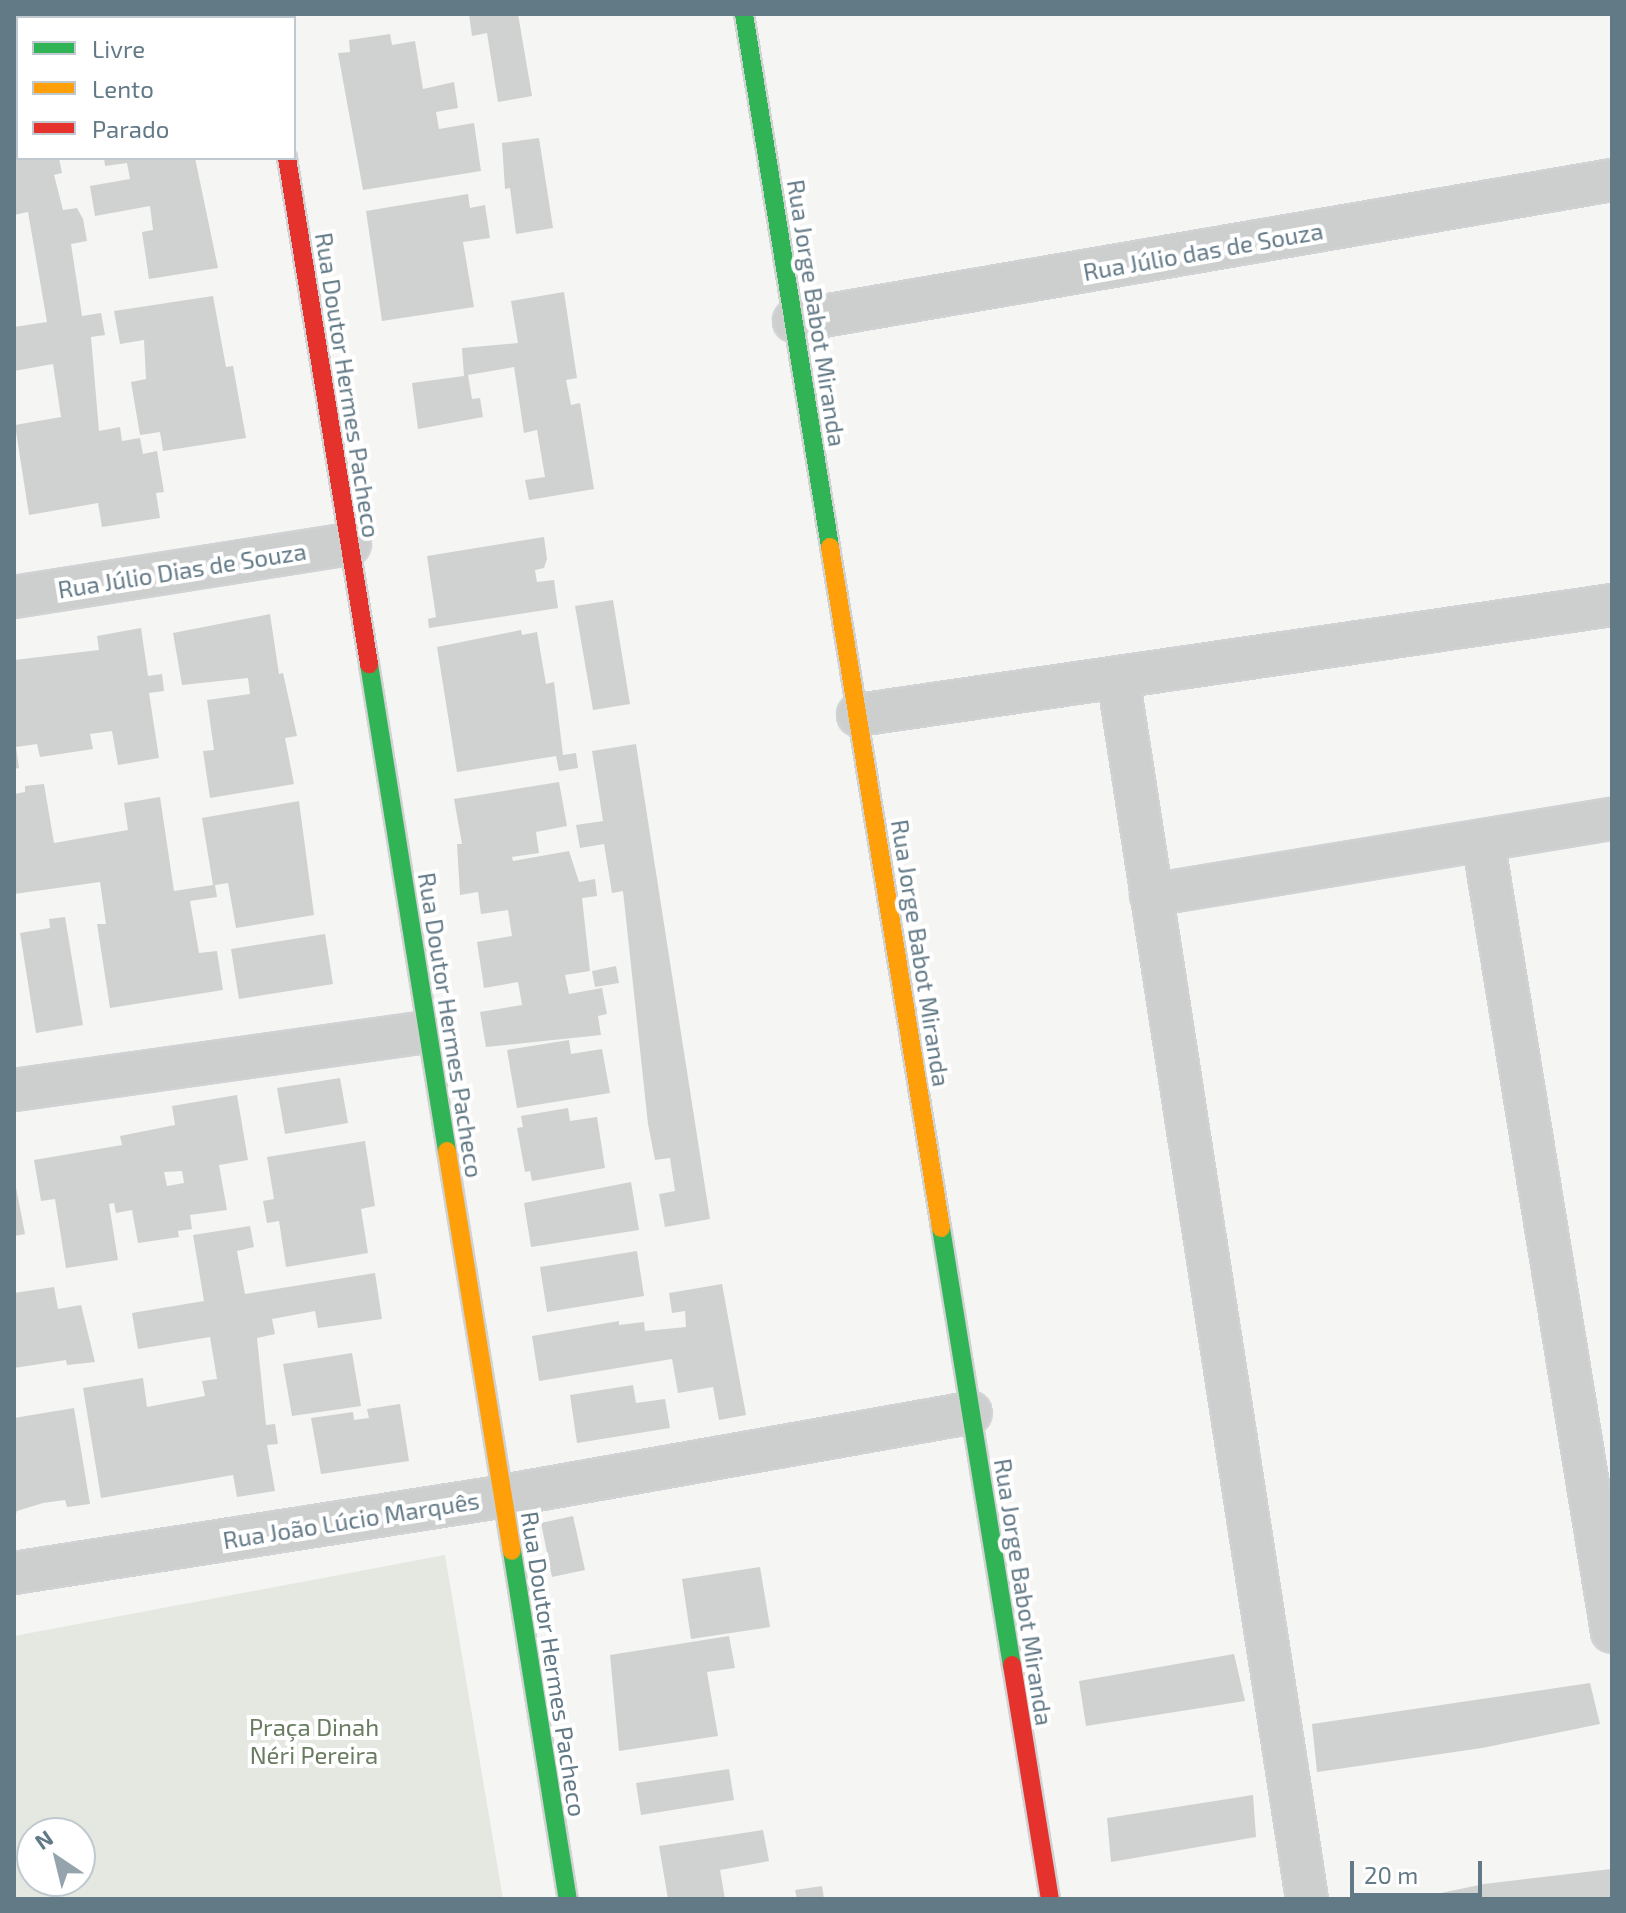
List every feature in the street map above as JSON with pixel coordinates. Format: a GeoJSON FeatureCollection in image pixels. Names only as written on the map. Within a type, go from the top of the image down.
{"type":"FeatureCollection","features":[{"type":"Feature","properties":{"kind":"street","name":"Rua Jorge Babot Miranda"},"geometry":{"type":"LineString","coordinates":[[744,14],[1050,1899]]}},
{"type":"Feature","properties":{"kind":"street","name":"Rua Doutor Hermes Pacheco"},"geometry":{"type":"LineString","coordinates":[[287,160],[568,1899]]}},
{"type":"Feature","properties":{"kind":"street","name":"Rua Júlio das de Souza"},"geometry":{"type":"LineString","coordinates":[[794,321],[1612,180]]}},
{"type":"Feature","properties":{"kind":"street","name":"Rua Júlio Dias de Souza"},"geometry":{"type":"LineString","coordinates":[[14,597],[350,544]]}},
{"type":"Feature","properties":{"kind":"street"},"geometry":{"type":"LineString","coordinates":[[858,715],[1612,605]]}},
{"type":"Feature","properties":{"kind":"street"},"geometry":{"type":"LineString","coordinates":[[1118,677],[1307,1899]]}},
{"type":"Feature","properties":{"kind":"street"},"geometry":{"type":"LineString","coordinates":[[1151,895],[1612,819]]}},
{"type":"Feature","properties":{"kind":"street"},"geometry":{"type":"LineString","coordinates":[[1483,840],[1612,1632]]}},
{"type":"Feature","properties":{"kind":"street"},"geometry":{"type":"LineString","coordinates":[[14,1090],[428,1032]]}},
{"type":"Feature","properties":{"kind":"street","name":"Rua João Lúcio Marquês"},"geometry":{"type":"LineString","coordinates":[[14,1573],[503,1496],[971,1413]]}},
{"type":"Feature","properties":{"kind":"green space","name":"Praça Dinah Néri Pereira"},"geometry":{"type":"Polygon","coordinates":[[[445,1555],[503,1899],[14,1899],[14,1636],[445,1555]]]}},
{"type":"Feature","properties":{"kind":"building"},"geometry":{"type":"Polygon","coordinates":[[[70,14],[116,14],[116,16],[70,14]]]}},
{"type":"Feature","properties":{"kind":"building"},"geometry":{"type":"Polygon","coordinates":[[[469,14],[518,14],[532,96],[498,102],[487,33],[472,36],[469,14]]]}},
{"type":"Feature","properties":{"kind":"building"},"geometry":{"type":"Polygon","coordinates":[[[390,34],[392,45],[415,41],[423,89],[454,82],[458,108],[436,112],[439,129],[474,123],[481,171],[363,190],[338,53],[350,52],[349,40],[390,34]]]}},
{"type":"Feature","properties":{"kind":"building"},"geometry":{"type":"Polygon","coordinates":[[[16,114],[16,160],[59,160],[62,173],[54,175],[63,210],[77,208],[83,219],[87,241],[71,244],[82,316],[101,313],[105,335],[91,337],[99,431],[120,427],[122,441],[140,438],[143,454],[157,451],[164,492],[156,493],[160,518],[102,527],[98,503],[29,515],[15,425],[61,417],[53,364],[14,371],[14,327],[47,322],[28,212],[14,215],[16,114]]]}},
{"type":"Feature","properties":{"kind":"building"},"geometry":{"type":"Polygon","coordinates":[[[539,138],[553,228],[516,234],[510,188],[505,189],[502,143],[539,138]]]}},
{"type":"Feature","properties":{"kind":"building"},"geometry":{"type":"Polygon","coordinates":[[[104,160],[195,160],[218,268],[149,279],[142,232],[153,230],[150,206],[95,216],[90,186],[130,179],[127,163],[105,166],[104,160]]]}},
{"type":"Feature","properties":{"kind":"building"},"geometry":{"type":"Polygon","coordinates":[[[468,194],[470,208],[485,205],[490,238],[463,242],[474,307],[382,321],[366,211],[468,194]]]}},
{"type":"Feature","properties":{"kind":"building"},"geometry":{"type":"Polygon","coordinates":[[[564,292],[577,378],[566,380],[571,405],[580,403],[594,489],[529,500],[525,480],[545,477],[537,430],[524,433],[514,367],[468,375],[472,399],[480,398],[483,417],[418,429],[412,383],[464,376],[462,348],[518,343],[511,301],[564,292]]]}},
{"type":"Feature","properties":{"kind":"building"},"geometry":{"type":"Polygon","coordinates":[[[213,296],[226,367],[233,366],[246,438],[163,451],[160,432],[140,435],[131,382],[146,379],[144,340],[120,344],[114,311],[213,296]]]}},
{"type":"Feature","properties":{"kind":"building"},"geometry":{"type":"Polygon","coordinates":[[[544,537],[547,559],[544,568],[535,570],[537,582],[554,580],[558,608],[429,628],[428,619],[436,617],[427,556],[544,537]]]}},
{"type":"Feature","properties":{"kind":"building"},"geometry":{"type":"Polygon","coordinates":[[[613,600],[630,704],[593,710],[575,606],[613,600]]]}},
{"type":"Feature","properties":{"kind":"building"},"geometry":{"type":"Polygon","coordinates":[[[270,614],[279,674],[283,673],[297,736],[285,738],[294,784],[210,798],[203,751],[214,750],[207,700],[250,694],[248,678],[182,685],[173,633],[270,614]]]}},
{"type":"Feature","properties":{"kind":"building"},"geometry":{"type":"Polygon","coordinates":[[[141,628],[148,676],[162,674],[164,691],[149,693],[159,758],[118,765],[112,731],[90,734],[93,749],[40,757],[37,744],[16,747],[19,768],[14,769],[14,660],[99,650],[97,636],[141,628]]]}},
{"type":"Feature","properties":{"kind":"building"},"geometry":{"type":"Polygon","coordinates":[[[521,630],[522,635],[537,632],[546,684],[554,682],[563,755],[576,753],[578,768],[559,771],[556,756],[457,772],[437,647],[521,630]]]}},
{"type":"Feature","properties":{"kind":"building"},"geometry":{"type":"Polygon","coordinates":[[[636,744],[710,1219],[665,1227],[659,1194],[675,1191],[670,1158],[655,1160],[648,1124],[623,891],[612,893],[604,844],[580,848],[576,825],[603,821],[592,751],[636,744]]]}},
{"type":"Feature","properties":{"kind":"building"},"geometry":{"type":"Polygon","coordinates":[[[559,782],[567,826],[536,832],[539,853],[512,857],[513,861],[569,851],[579,882],[595,879],[597,896],[582,898],[590,971],[565,975],[569,994],[602,988],[607,1014],[598,1016],[601,1035],[486,1047],[480,1012],[522,1005],[518,982],[484,988],[477,942],[512,936],[508,910],[481,914],[478,892],[460,895],[457,844],[462,844],[454,799],[559,782]]]}},
{"type":"Feature","properties":{"kind":"building"},"geometry":{"type":"Polygon","coordinates":[[[44,784],[54,843],[128,830],[124,803],[160,797],[174,891],[213,885],[202,818],[299,801],[314,915],[236,928],[228,883],[215,885],[217,897],[190,901],[199,953],[217,951],[223,990],[110,1008],[97,924],[106,924],[100,882],[14,894],[14,794],[25,792],[25,786],[44,784]]]}},
{"type":"Feature","properties":{"kind":"building"},"geometry":{"type":"Polygon","coordinates":[[[65,917],[83,1025],[36,1033],[20,933],[50,928],[49,919],[65,917]]]}},
{"type":"Feature","properties":{"kind":"building"},"geometry":{"type":"Polygon","coordinates":[[[325,934],[333,984],[239,999],[231,949],[325,934]]]}},
{"type":"Feature","properties":{"kind":"building"},"geometry":{"type":"Polygon","coordinates":[[[616,966],[619,983],[595,987],[592,971],[616,966]]]}},
{"type":"Feature","properties":{"kind":"building"},"geometry":{"type":"Polygon","coordinates":[[[569,1040],[571,1054],[602,1049],[610,1093],[517,1108],[507,1050],[569,1040]]]}},
{"type":"Feature","properties":{"kind":"building"},"geometry":{"type":"Polygon","coordinates":[[[340,1078],[348,1123],[285,1134],[277,1088],[340,1078]]]}},
{"type":"Feature","properties":{"kind":"building"},"geometry":{"type":"Polygon","coordinates":[[[237,1095],[248,1160],[219,1165],[227,1210],[190,1215],[192,1229],[178,1231],[179,1237],[138,1243],[132,1210],[116,1213],[114,1203],[109,1204],[118,1260],[66,1268],[55,1199],[41,1201],[34,1160],[122,1145],[120,1136],[175,1125],[172,1106],[237,1095]],[[182,1171],[164,1172],[167,1186],[184,1183],[182,1171]]]}},
{"type":"Feature","properties":{"kind":"building"},"geometry":{"type":"Polygon","coordinates":[[[568,1108],[570,1121],[597,1117],[605,1168],[532,1181],[530,1171],[525,1172],[517,1128],[523,1127],[521,1116],[568,1108]]]}},
{"type":"Feature","properties":{"kind":"building"},"geometry":{"type":"Polygon","coordinates":[[[365,1141],[375,1206],[361,1209],[368,1253],[286,1267],[279,1221],[267,1223],[263,1201],[274,1199],[267,1157],[365,1141]]]}},
{"type":"Feature","properties":{"kind":"building"},"geometry":{"type":"Polygon","coordinates":[[[14,1177],[25,1234],[14,1236],[14,1177]]]}},
{"type":"Feature","properties":{"kind":"building"},"geometry":{"type":"Polygon","coordinates":[[[631,1182],[639,1230],[531,1247],[524,1203],[631,1182]]]}},
{"type":"Feature","properties":{"kind":"building"},"geometry":{"type":"Polygon","coordinates":[[[250,1226],[254,1247],[237,1251],[245,1294],[375,1273],[382,1319],[318,1328],[315,1311],[272,1319],[275,1334],[257,1338],[266,1425],[275,1424],[278,1444],[267,1445],[275,1491],[237,1497],[233,1475],[101,1498],[83,1388],[143,1378],[147,1407],[205,1396],[202,1381],[217,1379],[210,1337],[138,1349],[132,1313],[204,1301],[193,1235],[250,1226]]]}},
{"type":"Feature","properties":{"kind":"building"},"geometry":{"type":"Polygon","coordinates":[[[637,1251],[644,1296],[547,1312],[540,1267],[637,1251]]]}},
{"type":"Feature","properties":{"kind":"building"},"geometry":{"type":"Polygon","coordinates":[[[722,1284],[746,1415],[719,1420],[713,1387],[678,1393],[672,1359],[539,1381],[532,1336],[619,1321],[619,1325],[644,1322],[645,1331],[686,1327],[685,1311],[672,1313],[669,1293],[722,1284]]]}},
{"type":"Feature","properties":{"kind":"building"},"geometry":{"type":"Polygon","coordinates":[[[54,1287],[58,1309],[81,1305],[95,1362],[67,1365],[66,1360],[14,1368],[14,1293],[54,1287]]]}},
{"type":"Feature","properties":{"kind":"building"},"geometry":{"type":"Polygon","coordinates":[[[352,1353],[361,1406],[292,1416],[283,1364],[352,1353]]]}},
{"type":"Feature","properties":{"kind":"building"},"geometry":{"type":"Polygon","coordinates":[[[633,1385],[636,1403],[665,1399],[670,1428],[577,1443],[570,1395],[633,1385]]]}},
{"type":"Feature","properties":{"kind":"building"},"geometry":{"type":"Polygon","coordinates":[[[400,1404],[409,1461],[321,1474],[311,1418],[353,1412],[354,1420],[369,1418],[367,1409],[400,1404]]]}},
{"type":"Feature","properties":{"kind":"building"},"geometry":{"type":"Polygon","coordinates":[[[74,1408],[90,1504],[67,1507],[65,1500],[43,1503],[17,1511],[14,1519],[14,1418],[74,1408]]]}},
{"type":"Feature","properties":{"kind":"building"},"geometry":{"type":"Polygon","coordinates":[[[573,1516],[585,1570],[552,1577],[541,1523],[573,1516]]]}},
{"type":"Feature","properties":{"kind":"building"},"geometry":{"type":"Polygon","coordinates":[[[760,1567],[770,1627],[691,1639],[682,1579],[760,1567]]]}},
{"type":"Feature","properties":{"kind":"building"},"geometry":{"type":"Polygon","coordinates":[[[729,1636],[735,1668],[707,1672],[718,1736],[619,1751],[610,1655],[729,1636]]]}},
{"type":"Feature","properties":{"kind":"building"},"geometry":{"type":"Polygon","coordinates":[[[1234,1654],[1245,1701],[1086,1726],[1079,1681],[1234,1654]]]}},
{"type":"Feature","properties":{"kind":"building"},"geometry":{"type":"Polygon","coordinates":[[[1590,1683],[1600,1724],[1482,1748],[1317,1772],[1312,1724],[1590,1683]]]}},
{"type":"Feature","properties":{"kind":"building"},"geometry":{"type":"Polygon","coordinates":[[[729,1769],[734,1800],[641,1815],[636,1783],[729,1769]]]}},
{"type":"Feature","properties":{"kind":"building"},"geometry":{"type":"Polygon","coordinates":[[[1253,1795],[1256,1837],[1111,1862],[1107,1818],[1253,1795]]]}},
{"type":"Feature","properties":{"kind":"building"},"geometry":{"type":"Polygon","coordinates":[[[763,1830],[769,1861],[720,1870],[725,1899],[668,1899],[659,1846],[763,1830]]]}},
{"type":"Feature","properties":{"kind":"building"},"geometry":{"type":"Polygon","coordinates":[[[1611,1869],[1612,1899],[1412,1899],[1484,1884],[1611,1869]]]}},
{"type":"Feature","properties":{"kind":"building"},"geometry":{"type":"Polygon","coordinates":[[[822,1886],[824,1899],[797,1899],[795,1890],[822,1886]]]}},
{"type":"Feature","properties":{"kind":"traffic: fast"},"geometry":{"type":"LineString","coordinates":[[744,14],[830,547]]}},
{"type":"Feature","properties":{"kind":"traffic: fast"},"geometry":{"type":"LineString","coordinates":[[369,664],[447,1151]]}},
{"type":"Feature","properties":{"kind":"traffic: fast"},"geometry":{"type":"LineString","coordinates":[[941,1228],[1012,1665]]}},
{"type":"Feature","properties":{"kind":"traffic: fast"},"geometry":{"type":"LineString","coordinates":[[512,1551],[568,1899]]}},
{"type":"Feature","properties":{"kind":"traffic: slow"},"geometry":{"type":"LineString","coordinates":[[830,547],[941,1228]]}},
{"type":"Feature","properties":{"kind":"traffic: slow"},"geometry":{"type":"LineString","coordinates":[[447,1151],[512,1551]]}},
{"type":"Feature","properties":{"kind":"traffic: jam"},"geometry":{"type":"LineString","coordinates":[[287,160],[369,664]]}},
{"type":"Feature","properties":{"kind":"traffic: jam"},"geometry":{"type":"LineString","coordinates":[[1012,1665],[1050,1899]]}}]}
